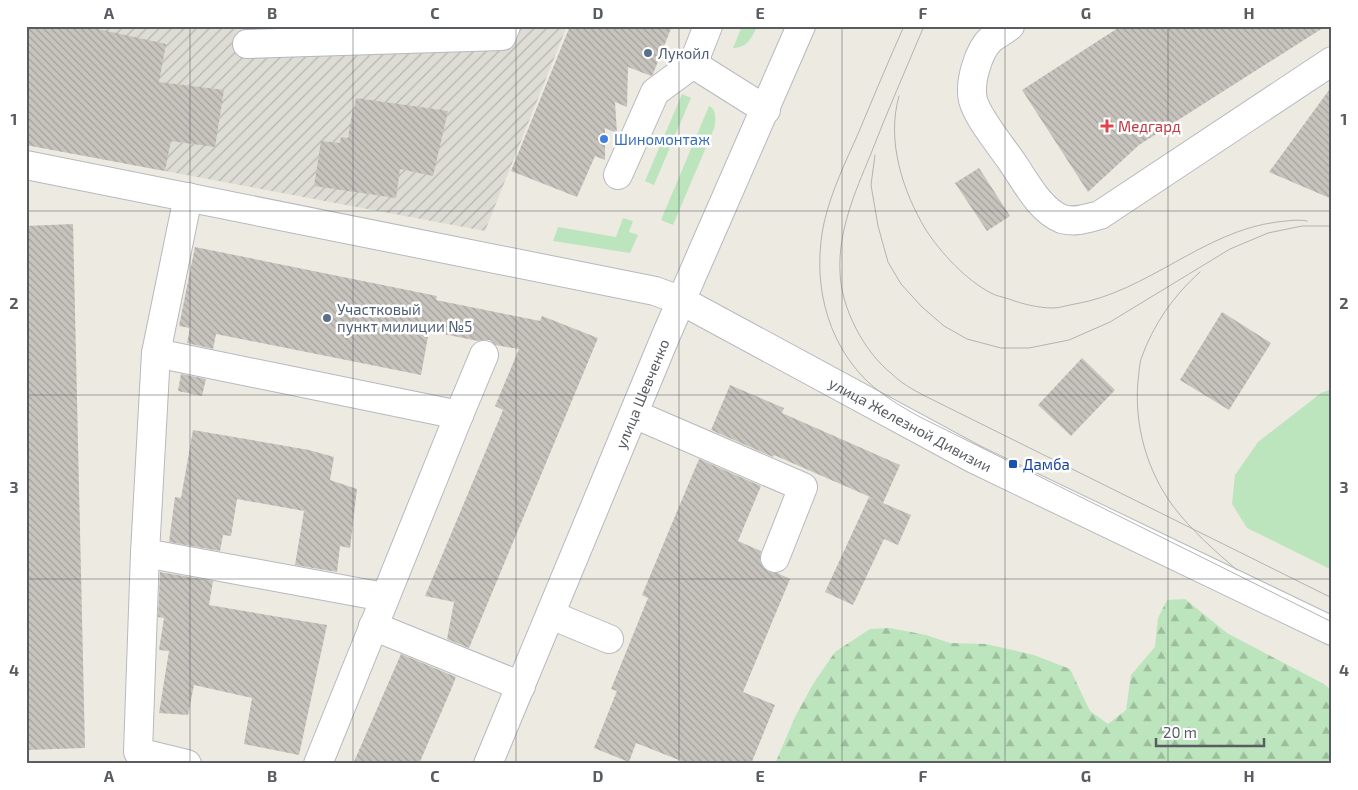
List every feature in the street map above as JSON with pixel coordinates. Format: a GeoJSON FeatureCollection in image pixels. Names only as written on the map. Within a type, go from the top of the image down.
{"type":"FeatureCollection","features":[{"type":"Feature","properties":{"kind":"street"},"geometry":{"type":"LineString","coordinates":[[247,44],[502,36],[506,26]]}},
{"type":"Feature","properties":{"kind":"street"},"geometry":{"type":"LineString","coordinates":[[618,175],[655,92],[693,64],[708,26]]}},
{"type":"Feature","properties":{"kind":"street","name":"улица Шевченко"},"geometry":{"type":"LineString","coordinates":[[488,764],[634,414],[801,26]]}},
{"type":"Feature","properties":{"kind":"street"},"geometry":{"type":"LineString","coordinates":[[999,31],[979,59],[972,78],[973,100],[981,116],[1036,198],[1048,210],[1063,219],[1080,221],[1100,215],[1332,61]]}},
{"type":"Feature","properties":{"kind":"street"},"geometry":{"type":"LineString","coordinates":[[693,64],[766,110]]}},
{"type":"Feature","properties":{"kind":"street","name":"улица Железной Дивизии"},"geometry":{"type":"LineString","coordinates":[[26,165],[655,291],[682,301],[974,459],[1332,631]]}},
{"type":"Feature","properties":{"kind":"street"},"geometry":{"type":"LineString","coordinates":[[187,764],[138,752],[145,554],[156,354],[188,197]]}},
{"type":"Feature","properties":{"kind":"street"},"geometry":{"type":"LineString","coordinates":[[156,354],[459,415]]}},
{"type":"Feature","properties":{"kind":"street"},"geometry":{"type":"LineString","coordinates":[[318,764],[484,355]]}},
{"type":"Feature","properties":{"kind":"street"},"geometry":{"type":"LineString","coordinates":[[634,414],[804,487],[775,558]]}},
{"type":"Feature","properties":{"kind":"street"},"geometry":{"type":"LineString","coordinates":[[145,554],[384,598]]}},
{"type":"Feature","properties":{"kind":"street"},"geometry":{"type":"LineString","coordinates":[[551,615],[609,639]]}},
{"type":"Feature","properties":{"kind":"street"},"geometry":{"type":"LineString","coordinates":[[373,626],[521,686]]}},
{"type":"Feature","properties":{"kind":"shaded area"},"geometry":{"type":"Polygon","coordinates":[[[26,26],[567,26],[485,231],[26,145],[26,26]]]}},
{"type":"Feature","properties":{"kind":"green space"},"geometry":{"type":"Polygon","coordinates":[[[742,26],[757,26],[751,38],[745,44],[738,48],[733,48],[742,26]]]}},
{"type":"Feature","properties":{"kind":"green space"},"geometry":{"type":"Polygon","coordinates":[[[682,94],[691,98],[654,185],[645,181],[682,94]]]}},
{"type":"Feature","properties":{"kind":"green space"},"geometry":{"type":"Polygon","coordinates":[[[709,106],[714,112],[715,126],[673,225],[661,220],[709,106]]]}},
{"type":"Feature","properties":{"kind":"green space"},"geometry":{"type":"Polygon","coordinates":[[[623,218],[633,221],[629,232],[638,235],[630,253],[553,241],[558,227],[616,237],[623,218]]]}},
{"type":"Feature","properties":{"kind":"green space"},"geometry":{"type":"Polygon","coordinates":[[[1332,389],[1332,570],[1247,528],[1232,504],[1235,475],[1258,442],[1321,393],[1332,389]]]}},
{"type":"Feature","properties":{"kind":"green space"},"geometry":{"type":"Polygon","coordinates":[[[1185,599],[1227,633],[1332,690],[1332,756],[1326,764],[775,764],[795,717],[813,684],[835,652],[870,629],[890,628],[926,635],[950,643],[986,644],[1034,655],[1070,669],[1090,711],[1108,724],[1126,710],[1131,675],[1155,647],[1158,618],[1167,600],[1185,599]]]}},
{"type":"Feature","properties":{"kind":"building"},"geometry":{"type":"Polygon","coordinates":[[[26,26],[84,26],[166,44],[159,82],[224,90],[215,147],[171,141],[165,171],[26,145],[26,26]]]}},
{"type":"Feature","properties":{"kind":"building"},"geometry":{"type":"Polygon","coordinates":[[[570,26],[672,26],[651,76],[628,67],[627,107],[615,102],[617,133],[605,128],[605,160],[595,156],[577,197],[511,171],[570,26]]]}},
{"type":"Feature","properties":{"kind":"building","name":"Медгард"},"geometry":{"type":"Polygon","coordinates":[[[1121,26],[1326,26],[1139,145],[1088,192],[1022,90],[1121,26]]]}},
{"type":"Feature","properties":{"kind":"building"},"geometry":{"type":"Polygon","coordinates":[[[1332,86],[1332,199],[1269,172],[1332,86]]]}},
{"type":"Feature","properties":{"kind":"building"},"geometry":{"type":"Polygon","coordinates":[[[356,98],[448,111],[433,176],[400,169],[396,198],[314,186],[321,141],[340,143],[341,137],[348,138],[356,98]]]}},
{"type":"Feature","properties":{"kind":"building"},"geometry":{"type":"Polygon","coordinates":[[[979,168],[1010,216],[987,231],[955,183],[979,168]]]}},
{"type":"Feature","properties":{"kind":"building"},"geometry":{"type":"Polygon","coordinates":[[[73,224],[85,748],[26,750],[26,226],[73,224]]]}},
{"type":"Feature","properties":{"kind":"building"},"geometry":{"type":"Polygon","coordinates":[[[195,247],[437,296],[436,300],[540,321],[542,316],[598,338],[469,648],[447,639],[454,602],[425,596],[503,410],[495,406],[519,349],[495,345],[490,340],[478,341],[429,331],[421,375],[216,334],[213,349],[187,343],[190,328],[179,326],[195,247]]]}},
{"type":"Feature","properties":{"kind":"building"},"geometry":{"type":"Polygon","coordinates":[[[1222,312],[1271,343],[1229,410],[1180,380],[1222,312]]]}},
{"type":"Feature","properties":{"kind":"building"},"geometry":{"type":"Polygon","coordinates":[[[1082,358],[1115,390],[1071,436],[1038,405],[1082,358]]]}},
{"type":"Feature","properties":{"kind":"building"},"geometry":{"type":"Polygon","coordinates":[[[181,374],[206,379],[202,396],[178,391],[181,374]]]}},
{"type":"Feature","properties":{"kind":"building"},"geometry":{"type":"Polygon","coordinates":[[[730,385],[784,408],[782,413],[900,465],[883,503],[911,515],[898,545],[884,539],[853,605],[825,592],[869,497],[877,500],[711,430],[730,385]]]}},
{"type":"Feature","properties":{"kind":"building"},"geometry":{"type":"Polygon","coordinates":[[[193,430],[309,450],[334,457],[330,480],[357,489],[350,548],[340,546],[337,572],[295,565],[304,511],[237,499],[231,536],[223,535],[220,551],[169,542],[175,497],[181,498],[193,430]]]}},
{"type":"Feature","properties":{"kind":"building"},"geometry":{"type":"Polygon","coordinates":[[[699,459],[761,486],[738,541],[761,551],[760,561],[769,572],[777,573],[790,579],[743,692],[775,705],[751,764],[689,764],[636,743],[629,762],[594,748],[617,691],[611,689],[648,598],[642,595],[699,459]]]}},
{"type":"Feature","properties":{"kind":"building"},"geometry":{"type":"Polygon","coordinates":[[[160,572],[213,581],[209,605],[327,625],[299,755],[244,744],[252,698],[194,685],[188,715],[159,713],[169,651],[159,650],[164,618],[158,617],[160,572]]]}},
{"type":"Feature","properties":{"kind":"building"},"geometry":{"type":"Polygon","coordinates":[[[401,654],[456,677],[419,764],[353,764],[401,654]]]}},
{"type":"Feature","properties":{"kind":"tram line"},"geometry":{"type":"LineString","coordinates":[[904,26],[834,189],[824,223],[820,266],[825,308],[841,347],[853,365],[880,392],[920,417],[1332,622]]}},
{"type":"Feature","properties":{"kind":"tram line"},"geometry":{"type":"LineString","coordinates":[[924,26],[859,184],[849,212],[842,242],[840,257],[841,286],[856,328],[872,354],[899,380],[923,395],[1332,598]]}},
{"type":"Feature","properties":{"kind":"tram line"},"geometry":{"type":"LineString","coordinates":[[899,96],[895,113],[894,131],[899,166],[910,199],[926,230],[947,257],[972,281],[993,294],[1019,303],[1056,308],[1101,297],[1127,287],[1225,237],[1250,228],[1277,222],[1307,221]]}},
{"type":"Feature","properties":{"kind":"tram line"},"geometry":{"type":"LineString","coordinates":[[875,155],[871,185],[878,226],[888,262],[901,284],[922,307],[944,326],[967,339],[1001,348],[1029,348],[1069,340],[1110,322],[1230,249],[1268,233],[1302,226],[1332,226]]}},
{"type":"Feature","properties":{"kind":"tram line"},"geometry":{"type":"LineString","coordinates":[[1200,272],[1181,291],[1165,312],[1151,334],[1141,359],[1137,398],[1140,431],[1149,463],[1173,506],[1187,523],[1237,570]]}},
{"type":"Feature","properties":{"kind":"place","name":"Лукойл"},"geometry":{"type":"Point","coordinates":[648,53]}},
{"type":"Feature","properties":{"kind":"place","name":"Медгард"},"geometry":{"type":"Point","coordinates":[1107,126]}},
{"type":"Feature","properties":{"kind":"place","name":"Шиномонтаж"},"geometry":{"type":"Point","coordinates":[604,139]}},
{"type":"Feature","properties":{"kind":"place","name":"Участковый пункт милиции №5"},"geometry":{"type":"Point","coordinates":[327,318]}},
{"type":"Feature","properties":{"kind":"place","name":"Дамба"},"geometry":{"type":"Point","coordinates":[1013,464]}}]}
